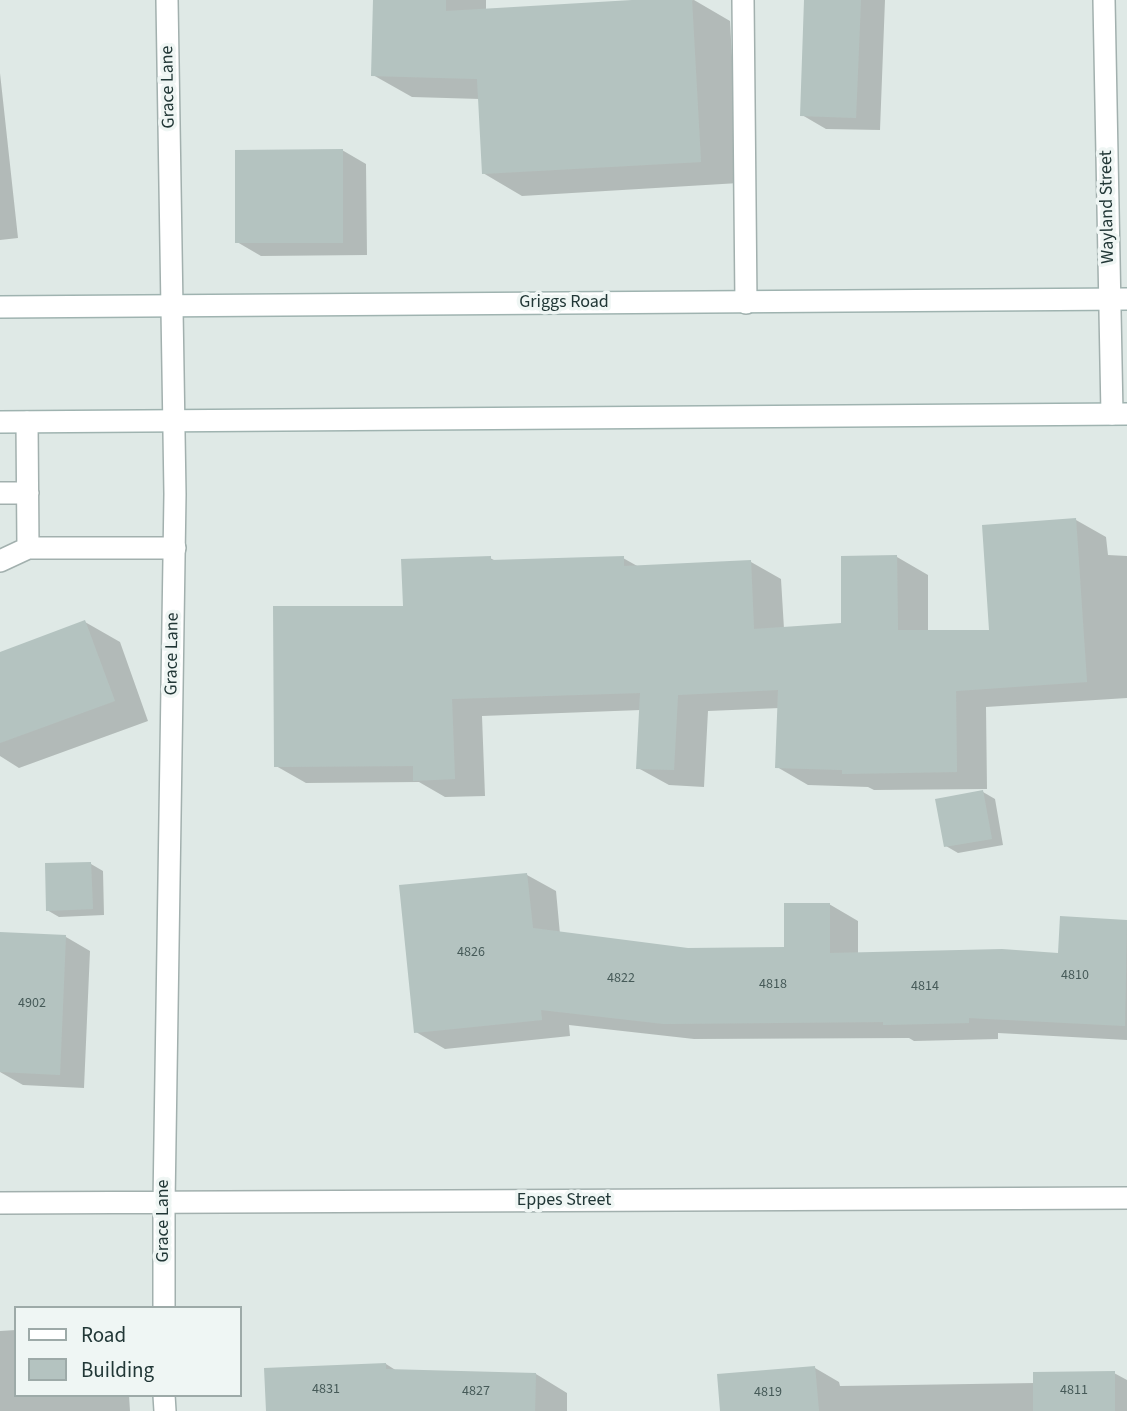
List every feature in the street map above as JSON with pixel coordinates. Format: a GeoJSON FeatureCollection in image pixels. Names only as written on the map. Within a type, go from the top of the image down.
{"type":"FeatureCollection","features":[{"type":"Feature","properties":{"kind":"street","name":"Grace Lane"},"geometry":{"type":"LineString","coordinates":[[164,1306],[175,548],[174,304],[167,0]]}},
{"type":"Feature","properties":{"kind":"street"},"geometry":{"type":"LineString","coordinates":[[743,0],[746,303]]}},
{"type":"Feature","properties":{"kind":"street","name":"Wayland Street"},"geometry":{"type":"LineString","coordinates":[[1104,0],[1119,299],[1119,414]]}},
{"type":"Feature","properties":{"kind":"street","name":"Griggs Road"},"geometry":{"type":"LineString","coordinates":[[0,307],[1119,299]]}},
{"type":"Feature","properties":{"kind":"street"},"geometry":{"type":"LineString","coordinates":[[0,422],[1119,414]]}},
{"type":"Feature","properties":{"kind":"street"},"geometry":{"type":"LineString","coordinates":[[27,422],[28,548]]}},
{"type":"Feature","properties":{"kind":"street"},"geometry":{"type":"LineString","coordinates":[[0,493],[28,493]]}},
{"type":"Feature","properties":{"kind":"street"},"geometry":{"type":"LineString","coordinates":[[0,561],[28,548],[175,548]]}},
{"type":"Feature","properties":{"kind":"street","name":"Eppes Street"},"geometry":{"type":"LineString","coordinates":[[0,1203],[1127,1198]]}},
{"type":"Feature","properties":{"kind":"building"},"geometry":{"type":"Polygon","coordinates":[[[373,0],[446,0],[446,11],[632,0],[692,0],[701,162],[482,174],[477,79],[371,76],[373,0]]]}},
{"type":"Feature","properties":{"kind":"building"},"geometry":{"type":"Polygon","coordinates":[[[804,0],[861,0],[856,118],[800,116],[804,0]]]}},
{"type":"Feature","properties":{"kind":"building"},"geometry":{"type":"Polygon","coordinates":[[[343,149],[343,243],[235,243],[235,150],[343,149]]]}},
{"type":"Feature","properties":{"kind":"building"},"geometry":{"type":"Polygon","coordinates":[[[1076,518],[1087,682],[956,691],[957,772],[842,774],[842,770],[775,768],[778,690],[678,695],[674,770],[636,769],[640,693],[452,699],[455,779],[413,781],[413,766],[274,767],[273,606],[403,606],[401,559],[491,556],[491,560],[624,556],[624,566],[751,560],[754,629],[841,623],[841,556],[897,555],[898,630],[989,630],[982,525],[1076,518]]]}},
{"type":"Feature","properties":{"kind":"building"},"geometry":{"type":"Polygon","coordinates":[[[85,620],[115,701],[0,743],[0,652],[85,620]]]}},
{"type":"Feature","properties":{"kind":"building"},"geometry":{"type":"Polygon","coordinates":[[[983,790],[992,839],[944,847],[935,799],[983,790]]]}},
{"type":"Feature","properties":{"kind":"building"},"geometry":{"type":"Polygon","coordinates":[[[91,862],[93,909],[46,911],[45,863],[91,862]]]}},
{"type":"Feature","properties":{"kind":"building"},"geometry":{"type":"Polygon","coordinates":[[[527,873],[533,928],[688,948],[784,947],[784,903],[830,903],[830,953],[1002,949],[1058,953],[1060,916],[1127,920],[1125,1026],[969,1018],[969,1023],[883,1025],[883,1022],[664,1024],[541,1010],[542,1020],[414,1033],[399,885],[527,873]]]}},
{"type":"Feature","properties":{"kind":"building"},"geometry":{"type":"Polygon","coordinates":[[[0,932],[66,935],[60,1075],[0,1072],[0,932]]]}},
{"type":"Feature","properties":{"kind":"building"},"geometry":{"type":"Polygon","coordinates":[[[386,1363],[386,1369],[536,1373],[535,1411],[266,1411],[264,1368],[386,1363]]]}},
{"type":"Feature","properties":{"kind":"building"},"geometry":{"type":"Polygon","coordinates":[[[815,1366],[819,1411],[720,1411],[717,1374],[815,1366]]]}},
{"type":"Feature","properties":{"kind":"building"},"geometry":{"type":"Polygon","coordinates":[[[1115,1371],[1115,1411],[1033,1411],[1033,1372],[1115,1371]]]}}]}
